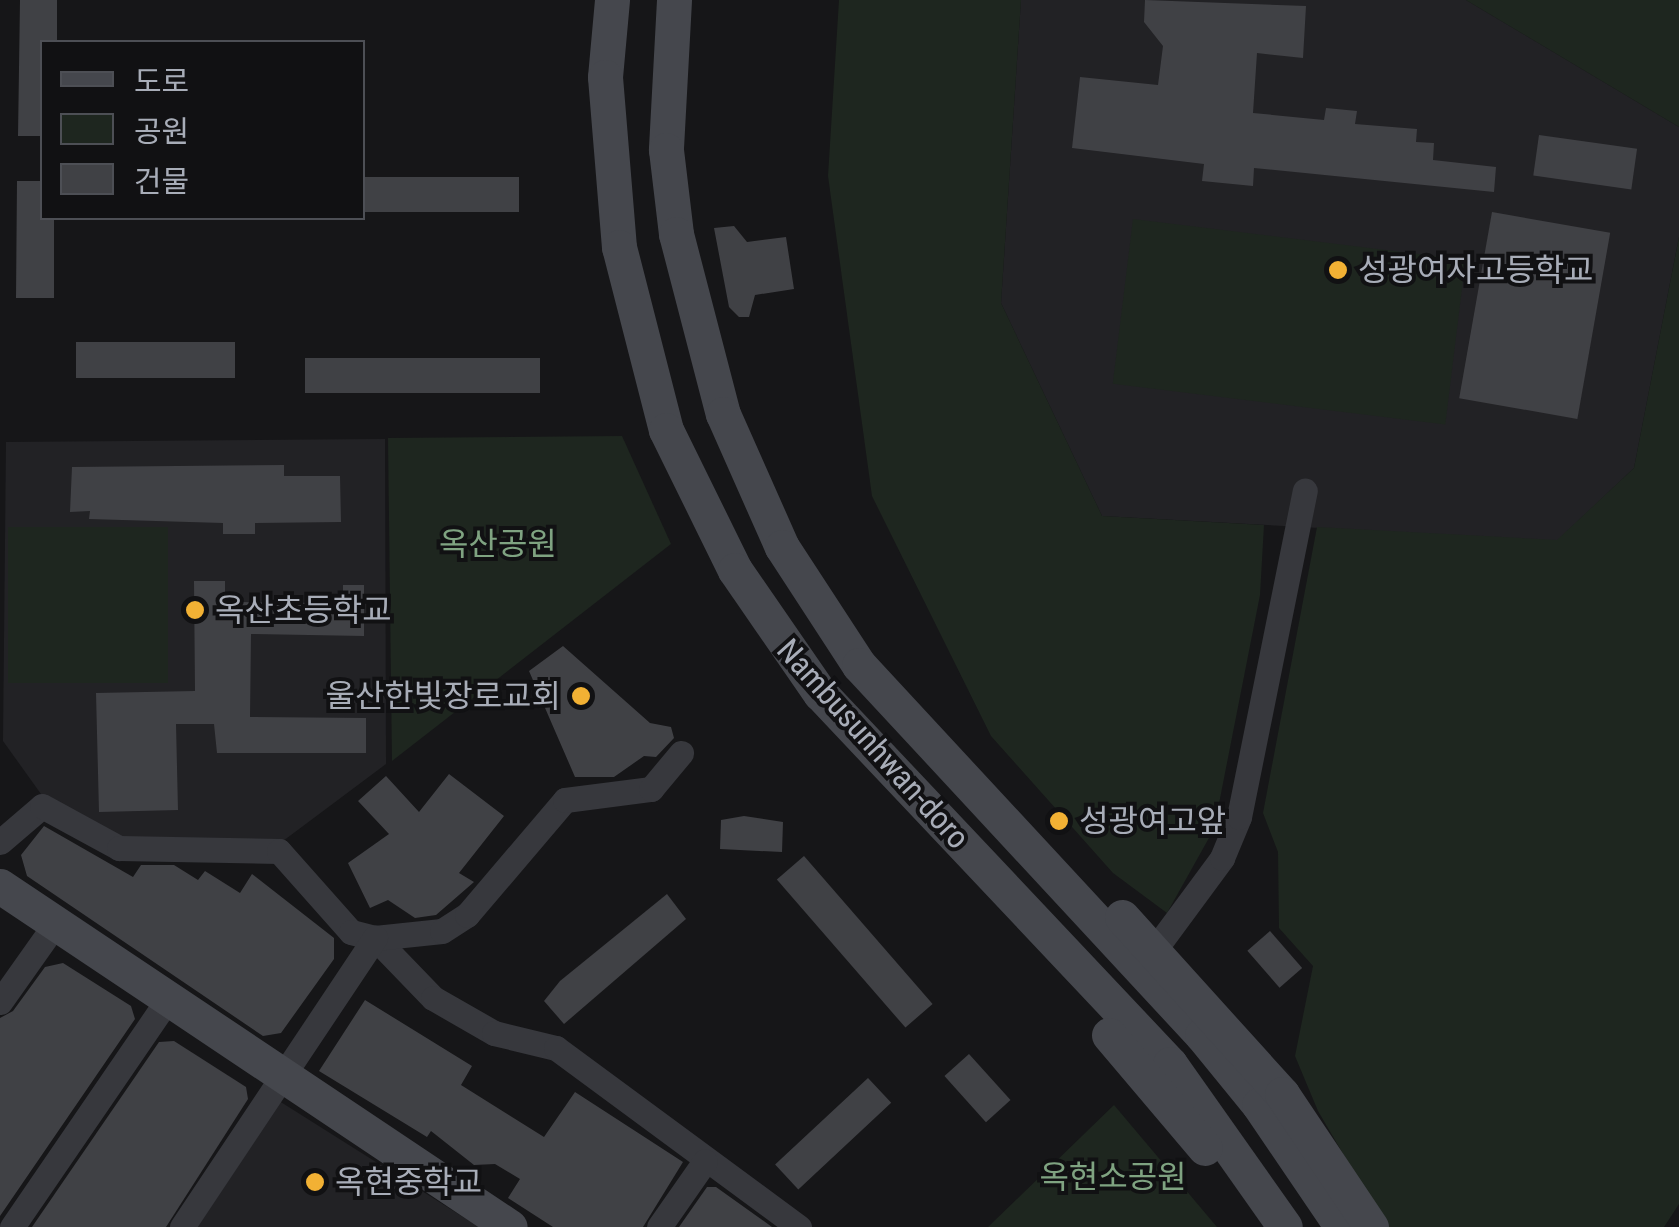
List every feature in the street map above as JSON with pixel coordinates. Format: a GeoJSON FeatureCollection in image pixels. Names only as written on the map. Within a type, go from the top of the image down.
{"type":"FeatureCollection","features":[{"type":"Feature","properties":{"kind":"main road","name":"Nambusunhwan-doro"},"geometry":{"type":"LineString","coordinates":[[612,0],[608,160],[638,335],[666,430],[773,632],[820,694],[1170,1064],[1285,1227]]}},
{"type":"Feature","properties":{"kind":"main road","name":"Nambusunhwan-doro"},"geometry":{"type":"LineString","coordinates":[[674,0],[666,150],[692,312],[747,474],[817,608],[926,740],[1202,1036],[1259,1104],[1342,1227]]}},
{"type":"Feature","properties":{"kind":"main road"},"geometry":{"type":"LineString","coordinates":[[817,608],[917,718],[1155,949],[1282,1094],[1371,1227]]}},
{"type":"Feature","properties":{"kind":"main road"},"geometry":{"type":"LineString","coordinates":[[773,632],[854,750],[1146,1075],[1258,1227]]}},
{"type":"Feature","properties":{"kind":"main road"},"geometry":{"type":"LineString","coordinates":[[0,886],[510,1227]]}},
{"type":"Feature","properties":{"kind":"street"},"geometry":{"type":"LineString","coordinates":[[1155,949],[1222,858],[1240,817],[1305,491]]}},
{"type":"Feature","properties":{"kind":"street"},"geometry":{"type":"LineString","coordinates":[[0,842],[42,806],[118,848],[280,851],[352,932],[375,938],[442,931],[467,915],[565,800],[651,789],[681,753]]}},
{"type":"Feature","properties":{"kind":"street"},"geometry":{"type":"LineString","coordinates":[[0,1002],[56,923]]}},
{"type":"Feature","properties":{"kind":"street"},"geometry":{"type":"LineString","coordinates":[[182,1227],[375,938]]}},
{"type":"Feature","properties":{"kind":"street"},"geometry":{"type":"LineString","coordinates":[[375,938],[433,998],[494,1033],[556,1048],[798,1227]]}},
{"type":"Feature","properties":{"kind":"street"},"geometry":{"type":"LineString","coordinates":[[12,1227],[169,998]]}},
{"type":"Feature","properties":{"kind":"street"},"geometry":{"type":"LineString","coordinates":[[659,1227],[706,1161]]}},
{"type":"Feature","properties":{"kind":"shaded area","name":"성광여자고등학교"},"geometry":{"type":"Polygon","coordinates":[[[1021,0],[1466,0],[1679,127],[1679,237],[1634,468],[1557,541],[1102,516],[1001,303],[1021,0]]]}},
{"type":"Feature","properties":{"kind":"shaded area","name":"옥산초등학교"},"geometry":{"type":"Polygon","coordinates":[[[385,439],[386,764],[279,844],[121,839],[46,801],[3,741],[6,442],[385,439]]]}},
{"type":"Feature","properties":{"kind":"shaded area","name":"옥현중학교"},"geometry":{"type":"Polygon","coordinates":[[[276,1099],[479,1227],[193,1227],[276,1099]]]}},
{"type":"Feature","properties":{"kind":"green space"},"geometry":{"type":"Polygon","coordinates":[[[839,0],[1021,0],[1001,303],[1102,516],[1264,525],[1260,595],[1214,829],[1167,913],[1113,873],[991,736],[872,496],[828,176],[839,0]]]}},
{"type":"Feature","properties":{"kind":"green space"},"geometry":{"type":"Polygon","coordinates":[[[1466,0],[1679,0],[1679,127],[1466,0]]]}},
{"type":"Feature","properties":{"kind":"green space"},"geometry":{"type":"Polygon","coordinates":[[[1133,219],[1466,260],[1445,425],[1113,384],[1133,219]]]}},
{"type":"Feature","properties":{"kind":"green space"},"geometry":{"type":"Polygon","coordinates":[[[1679,237],[1679,1204],[1664,1227],[1386,1227],[1318,1111],[1295,1056],[1313,966],[1279,928],[1278,852],[1263,813],[1317,527],[1557,540],[1634,468],[1679,237]]]}},
{"type":"Feature","properties":{"kind":"green space","name":"옥산공원"},"geometry":{"type":"Polygon","coordinates":[[[622,436],[671,544],[392,761],[388,438],[622,436]]]}},
{"type":"Feature","properties":{"kind":"green space"},"geometry":{"type":"Polygon","coordinates":[[[8,527],[168,527],[168,683],[8,683],[8,527]]]}},
{"type":"Feature","properties":{"kind":"green space","name":"옥현소공원"},"geometry":{"type":"Polygon","coordinates":[[[1114,1105],[1217,1227],[988,1227],[1114,1105]]]}},
{"type":"Feature","properties":{"kind":"building"},"geometry":{"type":"Polygon","coordinates":[[[20,0],[57,0],[57,40],[40,40],[40,136],[18,136],[20,0]]]}},
{"type":"Feature","properties":{"kind":"building"},"geometry":{"type":"Polygon","coordinates":[[[1145,0],[1306,6],[1303,58],[1257,53],[1253,113],[1324,120],[1326,108],[1357,111],[1355,124],[1417,129],[1416,142],[1434,143],[1433,160],[1496,167],[1494,192],[1254,168],[1253,186],[1202,181],[1204,164],[1072,148],[1080,77],[1158,85],[1163,46],[1144,22],[1145,0]]]}},
{"type":"Feature","properties":{"kind":"building"},"geometry":{"type":"Polygon","coordinates":[[[1539,135],[1637,149],[1631,189],[1533,176],[1539,135]]]}},
{"type":"Feature","properties":{"kind":"building"},"geometry":{"type":"Polygon","coordinates":[[[365,177],[519,177],[519,212],[365,212],[365,177]]]}},
{"type":"Feature","properties":{"kind":"building"},"geometry":{"type":"Polygon","coordinates":[[[17,181],[40,181],[40,220],[54,220],[54,298],[16,298],[17,181]]]}},
{"type":"Feature","properties":{"kind":"building"},"geometry":{"type":"Polygon","coordinates":[[[1492,212],[1610,233],[1577,419],[1459,398],[1492,212]]]}},
{"type":"Feature","properties":{"kind":"building"},"geometry":{"type":"Polygon","coordinates":[[[734,226],[747,242],[786,237],[794,289],[755,295],[749,317],[739,317],[729,307],[714,228],[734,226]]]}},
{"type":"Feature","properties":{"kind":"building"},"geometry":{"type":"Polygon","coordinates":[[[76,342],[235,342],[235,378],[76,378],[76,342]]]}},
{"type":"Feature","properties":{"kind":"building"},"geometry":{"type":"Polygon","coordinates":[[[305,358],[540,358],[540,393],[305,393],[305,358]]]}},
{"type":"Feature","properties":{"kind":"building"},"geometry":{"type":"Polygon","coordinates":[[[284,465],[284,476],[340,476],[341,522],[255,523],[255,534],[223,534],[223,523],[89,519],[90,511],[70,512],[72,467],[284,465]]]}},
{"type":"Feature","properties":{"kind":"building"},"geometry":{"type":"Polygon","coordinates":[[[194,581],[225,581],[225,593],[236,593],[237,602],[343,603],[343,585],[364,585],[364,636],[251,634],[250,717],[366,718],[366,753],[217,753],[214,724],[176,724],[178,810],[99,812],[96,693],[195,691],[194,581]]]}},
{"type":"Feature","properties":{"kind":"building","name":"울산한빛장로교회"},"geometry":{"type":"Polygon","coordinates":[[[563,646],[650,723],[671,727],[674,738],[656,757],[644,756],[614,777],[575,777],[529,671],[563,646]]]}},
{"type":"Feature","properties":{"kind":"building"},"geometry":{"type":"Polygon","coordinates":[[[449,774],[504,816],[459,873],[474,882],[436,915],[415,918],[388,900],[370,908],[348,863],[389,834],[358,801],[386,776],[419,812],[449,774]]]}},
{"type":"Feature","properties":{"kind":"building"},"geometry":{"type":"Polygon","coordinates":[[[744,816],[783,822],[782,852],[720,849],[721,820],[744,816]]]}},
{"type":"Feature","properties":{"kind":"building"},"geometry":{"type":"Polygon","coordinates":[[[44,826],[133,877],[141,865],[174,865],[198,880],[205,871],[240,893],[252,874],[334,938],[334,959],[281,1033],[263,1036],[27,876],[21,855],[44,826]]]}},
{"type":"Feature","properties":{"kind":"building"},"geometry":{"type":"Polygon","coordinates":[[[804,856],[933,1004],[905,1028],[777,880],[804,856]]]}},
{"type":"Feature","properties":{"kind":"building"},"geometry":{"type":"Polygon","coordinates":[[[667,894],[686,919],[564,1024],[544,1001],[560,981],[667,894]]]}},
{"type":"Feature","properties":{"kind":"building"},"geometry":{"type":"Polygon","coordinates":[[[1270,931],[1302,968],[1280,988],[1247,951],[1270,931]]]}},
{"type":"Feature","properties":{"kind":"building"},"geometry":{"type":"Polygon","coordinates":[[[63,963],[131,1006],[135,1019],[0,1216],[0,1018],[13,1011],[45,967],[63,963]]]}},
{"type":"Feature","properties":{"kind":"building"},"geometry":{"type":"Polygon","coordinates":[[[365,1000],[472,1066],[461,1085],[544,1137],[575,1092],[683,1162],[643,1227],[553,1227],[508,1198],[520,1179],[495,1164],[474,1165],[431,1131],[427,1137],[319,1071],[365,1000]]]}},
{"type":"Feature","properties":{"kind":"building"},"geometry":{"type":"Polygon","coordinates":[[[174,1041],[246,1087],[248,1099],[166,1227],[32,1227],[159,1042],[174,1041]]]}},
{"type":"Feature","properties":{"kind":"building"},"geometry":{"type":"Polygon","coordinates":[[[969,1054],[1010,1100],[986,1122],[944,1076],[969,1054]]]}},
{"type":"Feature","properties":{"kind":"building"},"geometry":{"type":"Polygon","coordinates":[[[868,1078],[891,1103],[798,1189],[775,1165],[868,1078]]]}},
{"type":"Feature","properties":{"kind":"building"},"geometry":{"type":"Polygon","coordinates":[[[707,1187],[716,1187],[772,1227],[679,1227],[707,1187]]]}},
{"type":"Feature","properties":{"kind":"place","name":"성광여자고등학교"},"geometry":{"type":"Point","coordinates":[1338,270]}},
{"type":"Feature","properties":{"kind":"place","name":"옥산초등학교"},"geometry":{"type":"Point","coordinates":[195,610]}},
{"type":"Feature","properties":{"kind":"place","name":"울산한빛장로교회"},"geometry":{"type":"Point","coordinates":[581,696]}},
{"type":"Feature","properties":{"kind":"place","name":"성광여고앞"},"geometry":{"type":"Point","coordinates":[1059,821]}},
{"type":"Feature","properties":{"kind":"place","name":"옥현중학교"},"geometry":{"type":"Point","coordinates":[315,1182]}}]}
